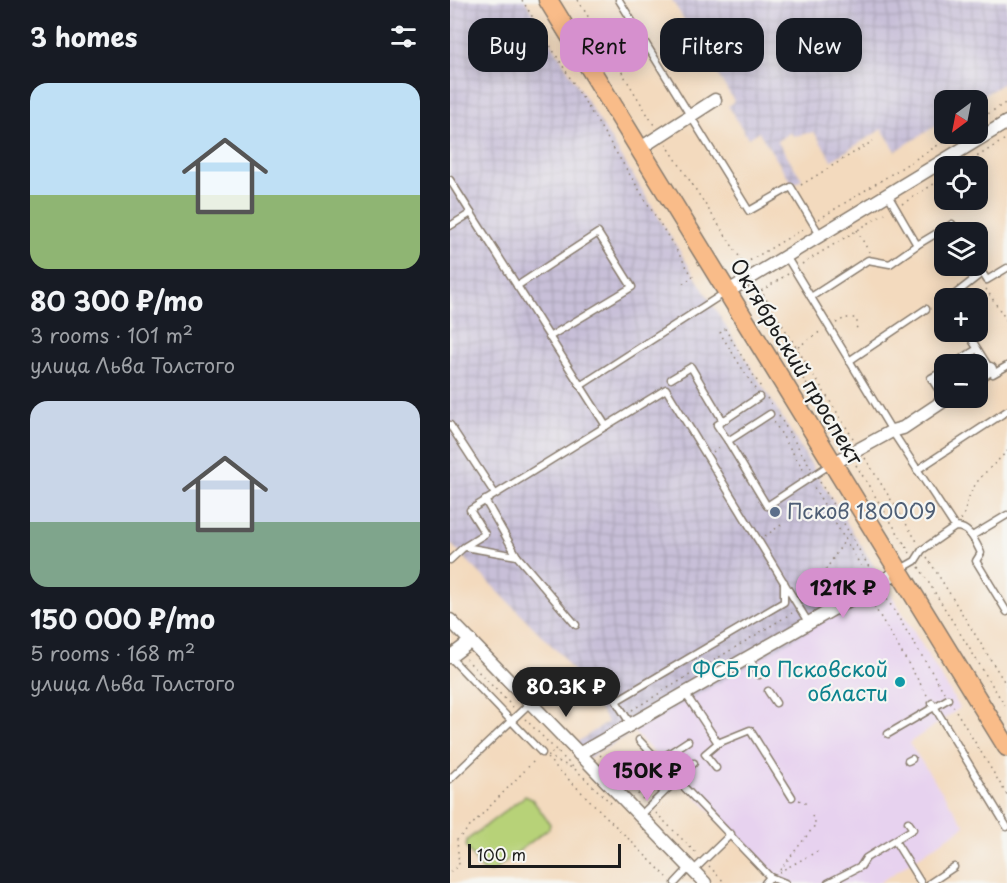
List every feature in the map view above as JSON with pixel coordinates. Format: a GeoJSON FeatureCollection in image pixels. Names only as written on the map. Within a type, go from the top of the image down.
{"type":"FeatureCollection","features":[{"type":"Feature","properties":{"kind":"main road","name":"Октябрьский проспект"},"geometry":{"type":"LineString","coordinates":[[548,0],[1007,747]]}},
{"type":"Feature","properties":{"kind":"street"},"geometry":{"type":"LineString","coordinates":[[639,149],[715,100]]}},
{"type":"Feature","properties":{"kind":"street"},"geometry":{"type":"LineString","coordinates":[[727,292],[1007,122]]}},
{"type":"Feature","properties":{"kind":"street"},"geometry":{"type":"LineString","coordinates":[[832,464],[892,431],[903,428],[934,407]]}},
{"type":"Feature","properties":{"kind":"street"},"geometry":{"type":"LineString","coordinates":[[575,750],[627,719],[685,692],[898,572]]}},
{"type":"Feature","properties":{"kind":"street"},"geometry":{"type":"LineString","coordinates":[[450,620],[705,883]]}},
{"type":"Feature","properties":{"kind":"street"},"geometry":{"type":"LineString","coordinates":[[450,657],[471,641]]}},
{"type":"Feature","properties":{"kind":"lane"},"geometry":{"type":"LineString","coordinates":[[619,0],[749,211],[791,187],[820,235]]}},
{"type":"Feature","properties":{"kind":"lane"},"geometry":{"type":"LineString","coordinates":[[450,180],[606,426]]}},
{"type":"Feature","properties":{"kind":"lane"},"geometry":{"type":"LineString","coordinates":[[888,195],[917,245]]}},
{"type":"Feature","properties":{"kind":"lane"},"geometry":{"type":"LineString","coordinates":[[450,225],[471,213]]}},
{"type":"Feature","properties":{"kind":"lane"},"geometry":{"type":"LineString","coordinates":[[517,286],[598,233],[632,287],[549,337]]}},
{"type":"Feature","properties":{"kind":"lane"},"geometry":{"type":"LineString","coordinates":[[811,297],[868,260],[890,264],[934,235]]}},
{"type":"Feature","properties":{"kind":"lane"},"geometry":{"type":"LineString","coordinates":[[786,256],[917,470],[956,526],[964,528],[972,536],[981,553],[976,561],[1007,612]]}},
{"type":"Feature","properties":{"kind":"lane"},"geometry":{"type":"LineString","coordinates":[[984,276],[987,280],[1007,268]]}},
{"type":"Feature","properties":{"kind":"lane"},"geometry":{"type":"LineString","coordinates":[[963,288],[978,276]]}},
{"type":"Feature","properties":{"kind":"lane"},"geometry":{"type":"LineString","coordinates":[[580,386],[727,292]]}},
{"type":"Feature","properties":{"kind":"lane"},"geometry":{"type":"LineString","coordinates":[[849,361],[926,309]]}},
{"type":"Feature","properties":{"kind":"lane"},"geometry":{"type":"LineString","coordinates":[[973,342],[993,374],[1007,366]]}},
{"type":"Feature","properties":{"kind":"lane"},"geometry":{"type":"LineString","coordinates":[[969,354],[977,349]]}},
{"type":"Feature","properties":{"kind":"lane"},"geometry":{"type":"LineString","coordinates":[[670,379],[691,367],[723,421]]}},
{"type":"Feature","properties":{"kind":"lane"},"geometry":{"type":"LineString","coordinates":[[450,560],[464,547],[485,534],[470,510],[666,389],[808,622]]}},
{"type":"Feature","properties":{"kind":"lane"},"geometry":{"type":"LineString","coordinates":[[759,397],[717,425],[767,506],[832,464]]}},
{"type":"Feature","properties":{"kind":"lane"},"geometry":{"type":"LineString","coordinates":[[917,470],[1007,411]]}},
{"type":"Feature","properties":{"kind":"lane"},"geometry":{"type":"LineString","coordinates":[[728,441],[770,414]]}},
{"type":"Feature","properties":{"kind":"lane"},"geometry":{"type":"LineString","coordinates":[[450,424],[495,495]]}},
{"type":"Feature","properties":{"kind":"lane"},"geometry":{"type":"LineString","coordinates":[[485,501],[517,556],[576,625]]}},
{"type":"Feature","properties":{"kind":"lane"},"geometry":{"type":"LineString","coordinates":[[972,536],[1007,515]]}},
{"type":"Feature","properties":{"kind":"lane"},"geometry":{"type":"LineString","coordinates":[[898,572],[915,561],[922,550],[956,526]]}},
{"type":"Feature","properties":{"kind":"lane"},"geometry":{"type":"LineString","coordinates":[[464,547],[517,556]]}},
{"type":"Feature","properties":{"kind":"lane"},"geometry":{"type":"LineString","coordinates":[[627,719],[616,701],[784,602],[784,581]]}},
{"type":"Feature","properties":{"kind":"lane"},"geometry":{"type":"LineString","coordinates":[[747,656],[759,675]]}},
{"type":"Feature","properties":{"kind":"lane"},"geometry":{"type":"LineString","coordinates":[[450,657],[542,753]]}},
{"type":"Feature","properties":{"kind":"lane"},"geometry":{"type":"LineString","coordinates":[[768,691],[776,703]]}},
{"type":"Feature","properties":{"kind":"lane"},"geometry":{"type":"LineString","coordinates":[[685,692],[718,743]]}},
{"type":"Feature","properties":{"kind":"lane"},"geometry":{"type":"LineString","coordinates":[[888,734],[933,705],[948,699]]}},
{"type":"Feature","properties":{"kind":"lane"},"geometry":{"type":"LineString","coordinates":[[450,779],[530,703]]}},
{"type":"Feature","properties":{"kind":"lane"},"geometry":{"type":"LineString","coordinates":[[933,705],[1007,827]]}},
{"type":"Feature","properties":{"kind":"lane"},"geometry":{"type":"LineString","coordinates":[[716,768],[705,754],[718,743],[750,730],[792,797]]}},
{"type":"Feature","properties":{"kind":"lane"},"geometry":{"type":"LineString","coordinates":[[639,740],[770,877],[785,883]]}},
{"type":"Feature","properties":{"kind":"lane"},"geometry":{"type":"LineString","coordinates":[[659,760],[688,741]]}},
{"type":"Feature","properties":{"kind":"lane"},"geometry":{"type":"LineString","coordinates":[[640,816],[694,763]]}},
{"type":"Feature","properties":{"kind":"lane"},"geometry":{"type":"LineString","coordinates":[[828,883],[861,866],[866,858],[913,829],[908,822]]}},
{"type":"Feature","properties":{"kind":"lane"},"geometry":{"type":"LineString","coordinates":[[674,883],[731,834]]}},
{"type":"Feature","properties":{"kind":"lane"},"geometry":{"type":"LineString","coordinates":[[895,841],[921,883]]}},
{"type":"Feature","properties":{"kind":"lane"},"geometry":{"type":"LineString","coordinates":[[930,883],[954,867]]}},
{"type":"Feature","properties":{"kind":"lane"},"geometry":{"type":"LineString","coordinates":[[764,883],[770,877]]}},
{"type":"Feature","properties":{"kind":"path"},"geometry":{"type":"LineString","coordinates":[[522,0],[693,277],[682,284]]}},
{"type":"Feature","properties":{"kind":"path"},"geometry":{"type":"LineString","coordinates":[[578,0],[661,136],[744,264],[940,144]]}},
{"type":"Feature","properties":{"kind":"path"},"geometry":{"type":"LineString","coordinates":[[988,114],[1007,102]]}},
{"type":"Feature","properties":{"kind":"path"},"geometry":{"type":"LineString","coordinates":[[978,156],[1007,138]]}},
{"type":"Feature","properties":{"kind":"path"},"geometry":{"type":"LineString","coordinates":[[793,190],[873,141]]}},
{"type":"Feature","properties":{"kind":"path"},"geometry":{"type":"LineString","coordinates":[[857,230],[873,261]]}},
{"type":"Feature","properties":{"kind":"path"},"geometry":{"type":"LineString","coordinates":[[987,280],[985,289],[1007,321]]}},
{"type":"Feature","properties":{"kind":"path"},"geometry":{"type":"LineString","coordinates":[[926,309],[934,306]]}},
{"type":"Feature","properties":{"kind":"path"},"geometry":{"type":"LineString","coordinates":[[759,307],[1007,709]]}},
{"type":"Feature","properties":{"kind":"path"},"geometry":{"type":"LineString","coordinates":[[759,397],[720,333],[725,329],[773,407]]}},
{"type":"Feature","properties":{"kind":"path"},"geometry":{"type":"LineString","coordinates":[[770,414],[850,533],[1007,795]]}},
{"type":"Feature","properties":{"kind":"path"},"geometry":{"type":"LineString","coordinates":[[779,416],[864,571]]}},
{"type":"Feature","properties":{"kind":"path"},"geometry":{"type":"LineString","coordinates":[[956,526],[963,517],[975,485],[990,465],[997,462],[1007,451]]}},
{"type":"Feature","properties":{"kind":"path"},"geometry":{"type":"LineString","coordinates":[[766,536],[782,525]]}},
{"type":"Feature","properties":{"kind":"path"},"geometry":{"type":"LineString","coordinates":[[801,608],[850,533]]}},
{"type":"Feature","properties":{"kind":"path"},"geometry":{"type":"LineString","coordinates":[[922,550],[1007,686]]}},
{"type":"Feature","properties":{"kind":"path"},"geometry":{"type":"LineString","coordinates":[[627,719],[801,608],[870,567]]}},
{"type":"Feature","properties":{"kind":"path"},"geometry":{"type":"LineString","coordinates":[[864,590],[933,705]]}},
{"type":"Feature","properties":{"kind":"path"},"geometry":{"type":"LineString","coordinates":[[450,872],[459,865],[457,840],[542,753],[575,750]]}},
{"type":"Feature","properties":{"kind":"path"},"geometry":{"type":"LineString","coordinates":[[542,753],[576,770],[618,810]]}},
{"type":"Feature","properties":{"kind":"path"},"geometry":{"type":"LineString","coordinates":[[542,753],[674,883]]}},
{"type":"Feature","properties":{"kind":"path"},"geometry":{"type":"LineString","coordinates":[[792,797],[805,803],[807,808]]}},
{"type":"Feature","properties":{"kind":"path"},"geometry":{"type":"LineString","coordinates":[[812,816],[816,824],[778,873],[818,850]]}},
{"type":"Feature","properties":{"kind":"shaded area"},"geometry":{"type":"Polygon","coordinates":[[[450,0],[525,0],[536,18],[468,18],[468,72],[548,72],[548,37],[560,57],[560,72],[569,72],[886,586],[587,759],[571,746],[608,722],[562,656],[450,543],[450,0]]]}},
{"type":"Feature","properties":{"kind":"shaded area"},"geometry":{"type":"Polygon","coordinates":[[[672,0],[1007,0],[1007,81],[988,93],[988,90],[934,90],[934,127],[896,151],[882,129],[832,160],[814,132],[793,136],[791,132],[777,141],[802,179],[793,185],[759,132],[748,138],[728,106],[734,101],[716,72],[764,72],[764,18],[683,18],[672,0]]]}},
{"type":"Feature","properties":{"kind":"shaded area"},"geometry":{"type":"Polygon","coordinates":[[[886,586],[960,708],[909,743],[965,826],[879,883],[780,883],[633,731],[886,586]]]}},
{"type":"Feature","properties":{"kind":"green space"},"geometry":{"type":"Polygon","coordinates":[[[525,796],[532,799],[550,824],[549,828],[492,872],[483,871],[466,847],[467,840],[525,796]]]}},
{"type":"Feature","properties":{"kind":"place","name":"Псков 180009"},"geometry":{"type":"Point","coordinates":[775,512]}},
{"type":"Feature","properties":{"kind":"place","name":"ФСБ по Псковской области"},"geometry":{"type":"Point","coordinates":[900,682]}}]}
